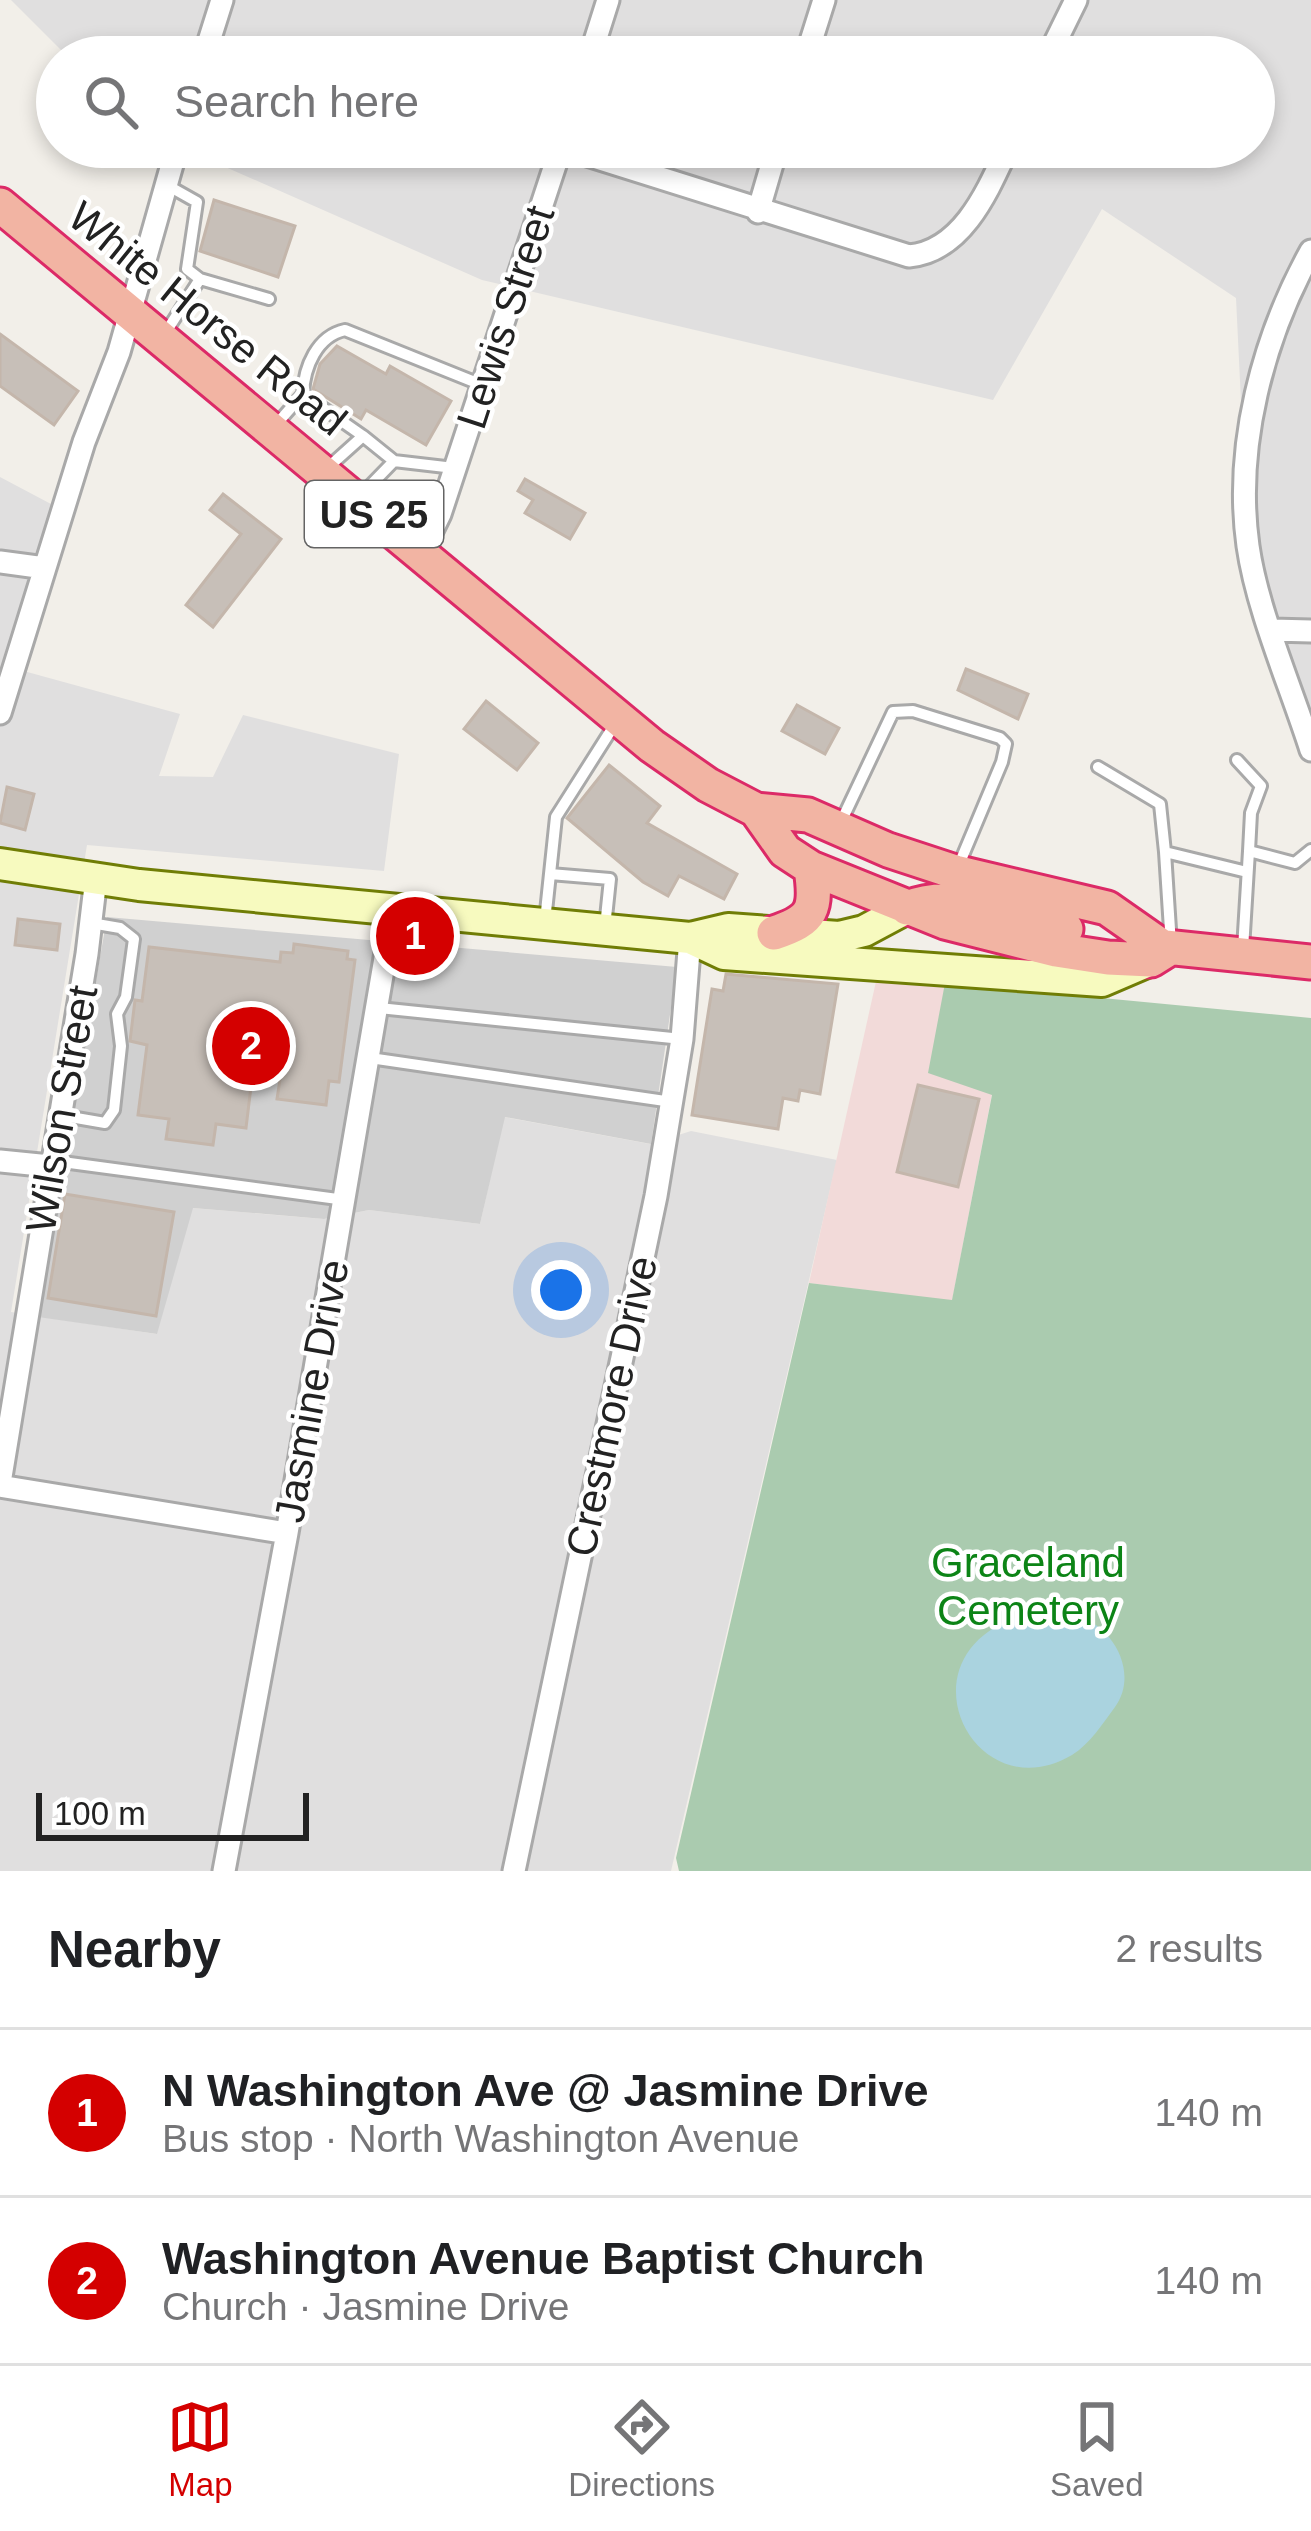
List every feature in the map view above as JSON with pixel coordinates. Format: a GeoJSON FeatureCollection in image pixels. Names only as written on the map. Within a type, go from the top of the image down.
{"type":"FeatureCollection","features":[{"type":"Feature","properties":{"kind":"highway","name":"White Horse Road"},"geometry":{"type":"LineString","coordinates":[[0,205],[690,772],[756,810],[808,815],[888,850],[955,872],[1107,908],[1163,953],[1311,962]]}},
{"type":"Feature","properties":{"kind":"highway","name":"White Horse Road"},"geometry":{"type":"LineString","coordinates":[[756,810],[785,851],[812,868],[908,908]]}},
{"type":"Feature","properties":{"kind":"highway"},"geometry":{"type":"LineString","coordinates":[[774,933],[800,925],[810,914],[815,888],[812,868]]}},
{"type":"Feature","properties":{"kind":"highway"},"geometry":{"type":"LineString","coordinates":[[908,908],[928,899],[950,898],[1163,953]]}},
{"type":"Feature","properties":{"kind":"main road"},"geometry":{"type":"LineString","coordinates":[[0,865],[690,938],[728,929],[838,937],[864,931],[908,908]]}},
{"type":"Feature","properties":{"kind":"main road"},"geometry":{"type":"LineString","coordinates":[[690,938],[724,954],[1102,981],[1163,953]]}},
{"type":"Feature","properties":{"kind":"street"},"geometry":{"type":"LineString","coordinates":[[211,36],[222,0]]}},
{"type":"Feature","properties":{"kind":"street"},"geometry":{"type":"LineString","coordinates":[[597,36],[608,0]]}},
{"type":"Feature","properties":{"kind":"street"},"geometry":{"type":"LineString","coordinates":[[813,36],[824,0]]}},
{"type":"Feature","properties":{"kind":"street"},"geometry":{"type":"LineString","coordinates":[[1058,36],[1076,0]]}},
{"type":"Feature","properties":{"kind":"street"},"geometry":{"type":"LineString","coordinates":[[0,713],[129,312],[170,168]]}},
{"type":"Feature","properties":{"kind":"street","name":"Lewis Street"},"geometry":{"type":"LineString","coordinates":[[421,553],[440,514],[555,168]]}},
{"type":"Feature","properties":{"kind":"street"},"geometry":{"type":"LineString","coordinates":[[625,168],[894,255],[917,256],[955,235],[969,220],[997,168]]}},
{"type":"Feature","properties":{"kind":"street"},"geometry":{"type":"LineString","coordinates":[[758,212],[771,168]]}},
{"type":"Feature","properties":{"kind":"street"},"geometry":{"type":"LineString","coordinates":[[1311,251],[1270,342],[1255,401],[1247,463],[1248,547],[1311,750]]}},
{"type":"Feature","properties":{"kind":"street"},"geometry":{"type":"LineString","coordinates":[[0,562],[45,568]]}},
{"type":"Feature","properties":{"kind":"street"},"geometry":{"type":"LineString","coordinates":[[1272,630],[1311,631]]}},
{"type":"Feature","properties":{"kind":"street","name":"Wilson Street"},"geometry":{"type":"LineString","coordinates":[[0,1484],[96,878]]}},
{"type":"Feature","properties":{"kind":"street","name":"Jasmine Drive"},"geometry":{"type":"LineString","coordinates":[[224,1871],[393,910]]}},
{"type":"Feature","properties":{"kind":"street","name":"Crestmore Drive"},"geometry":{"type":"LineString","coordinates":[[514,1871],[672,1102],[690,938]]}},
{"type":"Feature","properties":{"kind":"street"},"geometry":{"type":"LineString","coordinates":[[0,1161],[51,1163]]}},
{"type":"Feature","properties":{"kind":"street"},"geometry":{"type":"LineString","coordinates":[[0,1484],[287,1533]]}},
{"type":"Feature","properties":{"kind":"lane"},"geometry":{"type":"LineString","coordinates":[[165,184],[197,202],[188,269],[200,278],[269,299]]}},
{"type":"Feature","properties":{"kind":"lane"},"geometry":{"type":"LineString","coordinates":[[162,338],[200,278]]}},
{"type":"Feature","properties":{"kind":"lane"},"geometry":{"type":"LineString","coordinates":[[272,429],[303,394],[304,379],[318,347],[330,333],[345,330],[482,385]]}},
{"type":"Feature","properties":{"kind":"lane"},"geometry":{"type":"LineString","coordinates":[[303,394],[394,461],[454,469]]}},
{"type":"Feature","properties":{"kind":"lane"},"geometry":{"type":"LineString","coordinates":[[324,472],[363,436]]}},
{"type":"Feature","properties":{"kind":"lane"},"geometry":{"type":"LineString","coordinates":[[357,500],[394,461]]}},
{"type":"Feature","properties":{"kind":"lane"},"geometry":{"type":"LineString","coordinates":[[839,827],[892,712],[913,711],[1000,738],[1006,744],[1003,762],[955,872]]}},
{"type":"Feature","properties":{"kind":"lane"},"geometry":{"type":"LineString","coordinates":[[544,925],[556,817],[619,717]]}},
{"type":"Feature","properties":{"kind":"lane"},"geometry":{"type":"LineString","coordinates":[[1237,760],[1261,786],[1251,813],[1243,958]]}},
{"type":"Feature","properties":{"kind":"lane"},"geometry":{"type":"LineString","coordinates":[[1098,767],[1160,804],[1165,852],[1163,953]]}},
{"type":"Feature","properties":{"kind":"lane"},"geometry":{"type":"LineString","coordinates":[[1249,850],[1295,863],[1311,850]]}},
{"type":"Feature","properties":{"kind":"lane"},"geometry":{"type":"LineString","coordinates":[[1165,852],[1247,872]]}},
{"type":"Feature","properties":{"kind":"lane"},"geometry":{"type":"LineString","coordinates":[[550,874],[610,879],[605,930]]}},
{"type":"Feature","properties":{"kind":"lane"},"geometry":{"type":"LineString","coordinates":[[59,1115],[105,1123],[110,1119],[121,1046],[117,1013],[125,997],[134,939],[121,928],[91,923]]}},
{"type":"Feature","properties":{"kind":"lane"},"geometry":{"type":"LineString","coordinates":[[379,1007],[682,1040]]}},
{"type":"Feature","properties":{"kind":"lane"},"geometry":{"type":"LineString","coordinates":[[370,1058],[672,1102]]}},
{"type":"Feature","properties":{"kind":"lane"},"geometry":{"type":"LineString","coordinates":[[51,1163],[345,1200]]}},
{"type":"Feature","properties":{"kind":"shaded area"},"geometry":{"type":"Polygon","coordinates":[[[11,0],[1311,0],[1311,714],[1248,547],[1236,298],[1102,209],[993,400],[482,280],[228,168],[1275,168],[1275,36],[47,36],[11,0]]]}},
{"type":"Feature","properties":{"kind":"shaded area"},"geometry":{"type":"Polygon","coordinates":[[[0,477],[51,504],[20,670],[180,714],[159,776],[213,777],[243,715],[399,754],[384,871],[87,845],[11,1312],[156,1334],[192,1208],[324,1219],[369,1210],[480,1224],[504,1117],[650,1144],[691,1131],[837,1160],[671,1871],[0,1871],[0,477]]]}},
{"type":"Feature","properties":{"kind":"shaded area"},"geometry":{"type":"Polygon","coordinates":[[[107,917],[677,967],[651,1144],[505,1117],[480,1224],[369,1210],[324,1219],[193,1208],[157,1334],[38,1317],[107,917]]]}},
{"type":"Feature","properties":{"kind":"shaded area"},"geometry":{"type":"Polygon","coordinates":[[[877,977],[945,983],[992,1094],[952,1301],[809,1283],[877,977]]]}},
{"type":"Feature","properties":{"kind":"green space","name":"Graceland Cemetery"},"geometry":{"type":"Polygon","coordinates":[[[945,983],[1311,1018],[1311,1871],[679,1871],[676,1858],[809,1283],[952,1300],[992,1095],[928,1073],[945,983]]]}},
{"type":"Feature","properties":{"kind":"water"},"geometry":{"type":"Polygon","coordinates":[[[1027,1614],[1073,1615],[1100,1628],[1118,1651],[1124,1679],[1115,1707],[1085,1745],[1072,1755],[1036,1767],[1004,1763],[978,1746],[962,1720],[956,1690],[963,1660],[986,1633],[1027,1614]]]}},
{"type":"Feature","properties":{"kind":"building"},"geometry":{"type":"Polygon","coordinates":[[[214,200],[295,226],[278,277],[200,251],[214,200]]]}},
{"type":"Feature","properties":{"kind":"building"},"geometry":{"type":"Polygon","coordinates":[[[0,334],[78,391],[54,425],[0,386],[0,334]]]}},
{"type":"Feature","properties":{"kind":"building"},"geometry":{"type":"Polygon","coordinates":[[[337,346],[386,374],[390,366],[451,401],[426,445],[366,410],[361,419],[313,389],[320,364],[337,346]]]}},
{"type":"Feature","properties":{"kind":"building"},"geometry":{"type":"Polygon","coordinates":[[[525,479],[585,513],[570,539],[525,513],[533,500],[518,491],[525,479]]]}},
{"type":"Feature","properties":{"kind":"building"},"geometry":{"type":"Polygon","coordinates":[[[223,494],[281,539],[213,627],[186,605],[241,534],[210,510],[223,494]]]}},
{"type":"Feature","properties":{"kind":"building"},"geometry":{"type":"Polygon","coordinates":[[[966,669],[1028,694],[1018,719],[958,690],[966,669]]]}},
{"type":"Feature","properties":{"kind":"building"},"geometry":{"type":"Polygon","coordinates":[[[486,701],[538,743],[517,770],[464,729],[486,701]]]}},
{"type":"Feature","properties":{"kind":"building"},"geometry":{"type":"Polygon","coordinates":[[[797,705],[839,728],[825,754],[782,731],[797,705]]]}},
{"type":"Feature","properties":{"kind":"building"},"geometry":{"type":"Polygon","coordinates":[[[609,765],[660,806],[647,823],[737,874],[724,899],[679,876],[668,896],[643,882],[567,818],[609,765]]]}},
{"type":"Feature","properties":{"kind":"building"},"geometry":{"type":"Polygon","coordinates":[[[7,787],[34,794],[25,830],[0,823],[7,787]]]}},
{"type":"Feature","properties":{"kind":"building"},"geometry":{"type":"Polygon","coordinates":[[[18,919],[60,924],[57,950],[15,945],[18,919]]]}},
{"type":"Feature","properties":{"kind":"building"},"geometry":{"type":"Polygon","coordinates":[[[294,944],[348,951],[347,959],[355,960],[339,1082],[329,1081],[326,1105],[277,1099],[281,1073],[253,1070],[246,1128],[216,1124],[213,1145],[166,1139],[169,1119],[138,1115],[147,1045],[130,1041],[135,1000],[142,1001],[149,947],[280,962],[281,952],[293,953],[294,944]]]}},
{"type":"Feature","properties":{"kind":"building"},"geometry":{"type":"Polygon","coordinates":[[[726,974],[838,984],[820,1094],[800,1090],[798,1101],[783,1098],[778,1129],[692,1115],[712,989],[723,991],[726,974]]]}},
{"type":"Feature","properties":{"kind":"building"},"geometry":{"type":"Polygon","coordinates":[[[918,1085],[979,1099],[958,1187],[897,1172],[918,1085]]]}},
{"type":"Feature","properties":{"kind":"building"},"geometry":{"type":"Polygon","coordinates":[[[65,1194],[174,1212],[156,1316],[48,1298],[65,1194]]]}},
{"type":"Feature","properties":{"kind":"place","name":"N Washington Ave @ Jasmine Drive"},"geometry":{"type":"Point","coordinates":[415,936]}},
{"type":"Feature","properties":{"kind":"place","name":"Washington Avenue Baptist Church"},"geometry":{"type":"Point","coordinates":[251,1046]}}]}
